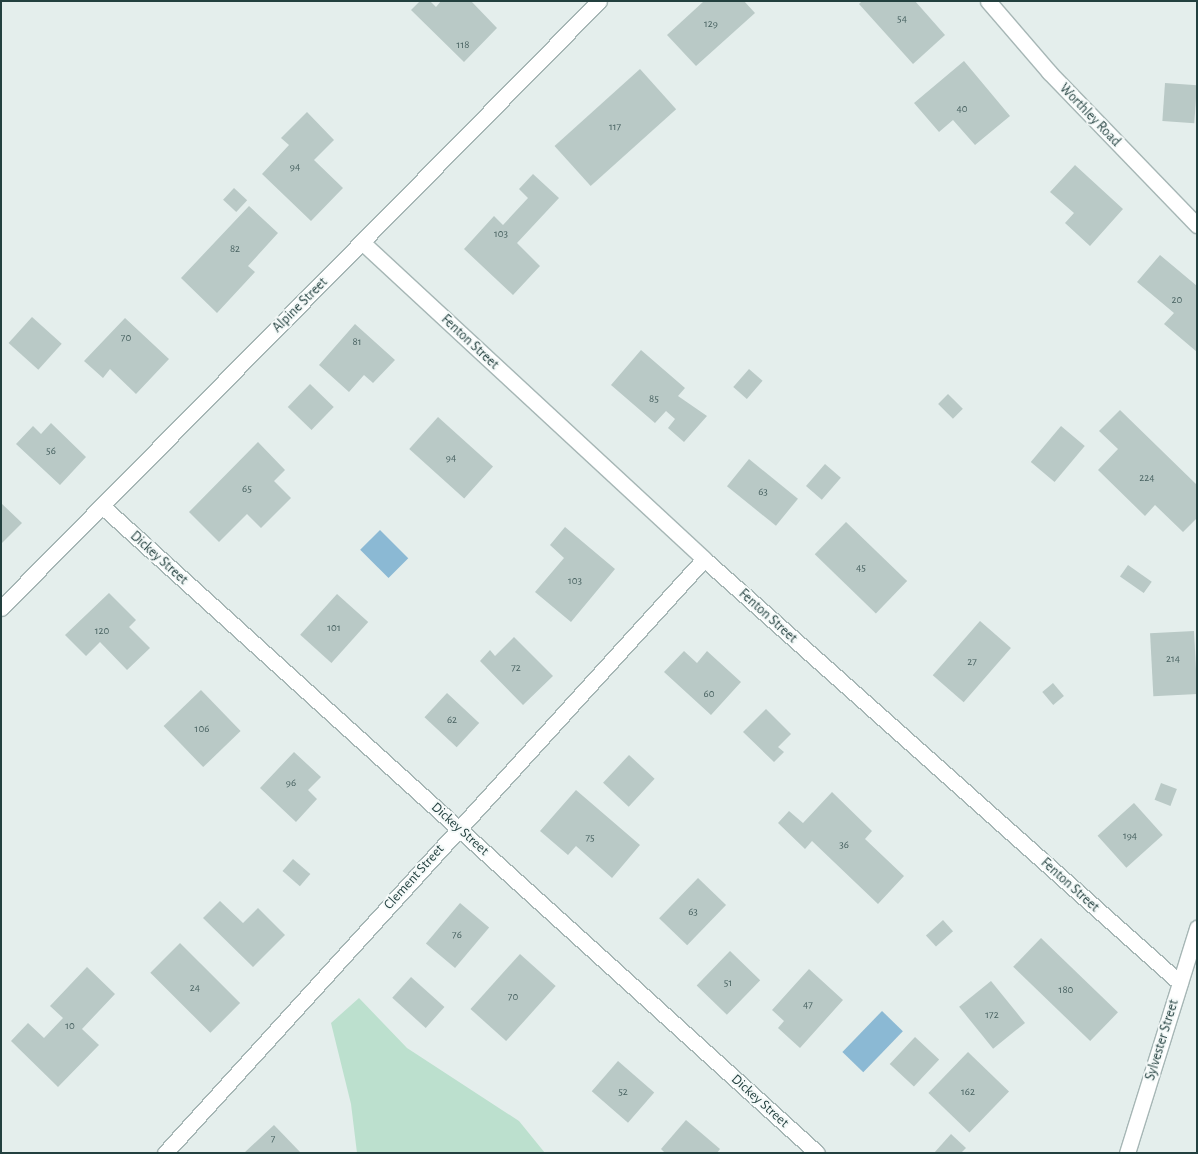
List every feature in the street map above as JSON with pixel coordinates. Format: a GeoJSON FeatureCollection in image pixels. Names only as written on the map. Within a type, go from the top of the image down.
{"type":"FeatureCollection","features":[{"type":"Feature","properties":{"kind":"street","name":"Alpine Street"},"geometry":{"type":"LineString","coordinates":[[1,608],[599,1]]}},
{"type":"Feature","properties":{"kind":"street","name":"Worthley Road"},"geometry":{"type":"LineString","coordinates":[[988,1],[1049,72],[1197,225]]}},
{"type":"Feature","properties":{"kind":"street","name":"Fenton Street"},"geometry":{"type":"LineString","coordinates":[[362,242],[704,559],[1180,983]]}},
{"type":"Feature","properties":{"kind":"street","name":"Dickey Street"},"geometry":{"type":"LineString","coordinates":[[102,506],[817,1153]]}},
{"type":"Feature","properties":{"kind":"street","name":"Clement Street"},"geometry":{"type":"LineString","coordinates":[[165,1153],[704,559]]}},
{"type":"Feature","properties":{"kind":"street","name":"Sylvester Street"},"geometry":{"type":"LineString","coordinates":[[1126,1153],[1197,928]]}},
{"type":"Feature","properties":{"kind":"green space"},"geometry":{"type":"Polygon","coordinates":[[[359,998],[407,1048],[519,1121],[545,1153],[357,1153],[351,1104],[331,1023],[359,998]]]}},
{"type":"Feature","properties":{"kind":"water"},"geometry":{"type":"Polygon","coordinates":[[[380,530],[408,558],[388,578],[360,550],[380,530]]]}},
{"type":"Feature","properties":{"kind":"water"},"geometry":{"type":"Polygon","coordinates":[[[882,1011],[903,1031],[863,1072],[842,1052],[882,1011]]]}},
{"type":"Feature","properties":{"kind":"building"},"geometry":{"type":"Polygon","coordinates":[[[420,1],[430,1],[436,7],[441,1],[471,1],[497,28],[464,62],[411,10],[420,1]]]}},
{"type":"Feature","properties":{"kind":"building"},"geometry":{"type":"Polygon","coordinates":[[[704,1],[744,1],[755,13],[696,66],[667,35],[704,1]]]}},
{"type":"Feature","properties":{"kind":"building"},"geometry":{"type":"Polygon","coordinates":[[[862,1],[915,1],[945,35],[913,64],[859,4],[862,1]]]}},
{"type":"Feature","properties":{"kind":"building"},"geometry":{"type":"Polygon","coordinates":[[[964,61],[1010,116],[975,145],[953,120],[939,132],[914,103],[964,61]]]}},
{"type":"Feature","properties":{"kind":"building"},"geometry":{"type":"Polygon","coordinates":[[[640,69],[676,109],[591,186],[555,146],[640,69]]]}},
{"type":"Feature","properties":{"kind":"building"},"geometry":{"type":"Polygon","coordinates":[[[1165,83],[1197,85],[1194,123],[1162,121],[1165,83]]]}},
{"type":"Feature","properties":{"kind":"building"},"geometry":{"type":"Polygon","coordinates":[[[307,112],[334,140],[314,160],[343,188],[311,221],[262,174],[289,145],[281,138],[307,112]]]}},
{"type":"Feature","properties":{"kind":"building"},"geometry":{"type":"Polygon","coordinates":[[[1075,165],[1123,209],[1090,246],[1065,223],[1074,213],[1050,192],[1075,165]]]}},
{"type":"Feature","properties":{"kind":"building"},"geometry":{"type":"Polygon","coordinates":[[[533,174],[559,198],[517,243],[540,266],[513,295],[464,249],[494,216],[503,225],[528,198],[519,189],[533,174]]]}},
{"type":"Feature","properties":{"kind":"building"},"geometry":{"type":"Polygon","coordinates":[[[234,188],[247,200],[236,212],[223,200],[234,188]]]}},
{"type":"Feature","properties":{"kind":"building"},"geometry":{"type":"Polygon","coordinates":[[[249,206],[278,233],[248,266],[255,272],[217,313],[181,278],[249,206]]]}},
{"type":"Feature","properties":{"kind":"building"},"geometry":{"type":"Polygon","coordinates":[[[1160,255],[1197,286],[1197,352],[1164,324],[1174,313],[1137,282],[1160,255]]]}},
{"type":"Feature","properties":{"kind":"building"},"geometry":{"type":"Polygon","coordinates":[[[32,317],[62,344],[38,370],[9,343],[32,317]]]}},
{"type":"Feature","properties":{"kind":"building"},"geometry":{"type":"Polygon","coordinates":[[[125,318],[169,359],[136,394],[110,369],[103,378],[84,361],[125,318]]]}},
{"type":"Feature","properties":{"kind":"building"},"geometry":{"type":"Polygon","coordinates":[[[355,324],[395,360],[373,383],[364,375],[349,392],[319,365],[355,324]]]}},
{"type":"Feature","properties":{"kind":"building"},"geometry":{"type":"Polygon","coordinates":[[[641,350],[685,388],[678,396],[707,416],[684,442],[668,428],[675,419],[666,411],[655,423],[611,385],[641,350]]]}},
{"type":"Feature","properties":{"kind":"building"},"geometry":{"type":"Polygon","coordinates":[[[749,369],[763,381],[747,399],[733,387],[749,369]]]}},
{"type":"Feature","properties":{"kind":"building"},"geometry":{"type":"Polygon","coordinates":[[[310,384],[334,407],[312,430],[288,407],[310,384]]]}},
{"type":"Feature","properties":{"kind":"building"},"geometry":{"type":"Polygon","coordinates":[[[948,394],[963,409],[953,419],[938,404],[948,394]]]}},
{"type":"Feature","properties":{"kind":"building"},"geometry":{"type":"Polygon","coordinates":[[[1120,410],[1197,485],[1197,518],[1183,532],[1155,505],[1145,516],[1098,470],[1118,449],[1099,431],[1120,410]]]}},
{"type":"Feature","properties":{"kind":"building"},"geometry":{"type":"Polygon","coordinates":[[[438,417],[493,467],[464,498],[409,449],[438,417]]]}},
{"type":"Feature","properties":{"kind":"building"},"geometry":{"type":"Polygon","coordinates":[[[51,423],[86,457],[60,485],[16,444],[33,426],[41,434],[51,423]]]}},
{"type":"Feature","properties":{"kind":"building"},"geometry":{"type":"Polygon","coordinates":[[[1061,426],[1085,446],[1055,482],[1031,462],[1061,426]]]}},
{"type":"Feature","properties":{"kind":"building"},"geometry":{"type":"Polygon","coordinates":[[[258,442],[285,470],[274,481],[291,498],[261,528],[247,514],[219,542],[189,512],[258,442]]]}},
{"type":"Feature","properties":{"kind":"building"},"geometry":{"type":"Polygon","coordinates":[[[749,459],[798,499],[776,526],[727,486],[749,459]]]}},
{"type":"Feature","properties":{"kind":"building"},"geometry":{"type":"Polygon","coordinates":[[[825,464],[841,478],[822,500],[806,486],[825,464]]]}},
{"type":"Feature","properties":{"kind":"building"},"geometry":{"type":"Polygon","coordinates":[[[1,503],[22,523],[1,544],[1,503]]]}},
{"type":"Feature","properties":{"kind":"building"},"geometry":{"type":"Polygon","coordinates":[[[846,522],[907,581],[876,613],[815,554],[846,522]]]}},
{"type":"Feature","properties":{"kind":"building"},"geometry":{"type":"Polygon","coordinates":[[[565,527],[615,569],[571,622],[535,592],[564,558],[550,545],[565,527]]]}},
{"type":"Feature","properties":{"kind":"building"},"geometry":{"type":"Polygon","coordinates":[[[1128,565],[1152,582],[1144,593],[1120,576],[1128,565]]]}},
{"type":"Feature","properties":{"kind":"building"},"geometry":{"type":"Polygon","coordinates":[[[109,593],[136,620],[129,627],[150,648],[127,670],[100,642],[86,656],[65,635],[109,593]]]}},
{"type":"Feature","properties":{"kind":"building"},"geometry":{"type":"Polygon","coordinates":[[[337,594],[368,622],[331,663],[300,635],[337,594]]]}},
{"type":"Feature","properties":{"kind":"building"},"geometry":{"type":"Polygon","coordinates":[[[980,621],[1011,648],[964,702],[933,675],[980,621]]]}},
{"type":"Feature","properties":{"kind":"building"},"geometry":{"type":"Polygon","coordinates":[[[1194,631],[1197,694],[1153,696],[1150,633],[1194,631]]]}},
{"type":"Feature","properties":{"kind":"building"},"geometry":{"type":"Polygon","coordinates":[[[514,637],[553,676],[523,705],[480,661],[490,650],[495,656],[514,637]]]}},
{"type":"Feature","properties":{"kind":"building"},"geometry":{"type":"Polygon","coordinates":[[[684,651],[697,663],[707,651],[741,682],[711,715],[664,672],[684,651]]]}},
{"type":"Feature","properties":{"kind":"building"},"geometry":{"type":"Polygon","coordinates":[[[1053,683],[1064,696],[1053,705],[1042,692],[1053,683]]]}},
{"type":"Feature","properties":{"kind":"building"},"geometry":{"type":"Polygon","coordinates":[[[201,690],[241,731],[203,767],[164,726],[201,690]]]}},
{"type":"Feature","properties":{"kind":"building"},"geometry":{"type":"Polygon","coordinates":[[[447,693],[479,723],[457,747],[424,717],[447,693]]]}},
{"type":"Feature","properties":{"kind":"building"},"geometry":{"type":"Polygon","coordinates":[[[766,709],[791,734],[778,747],[784,752],[774,762],[743,732],[766,709]]]}},
{"type":"Feature","properties":{"kind":"building"},"geometry":{"type":"Polygon","coordinates":[[[294,752],[321,777],[308,790],[317,799],[296,822],[260,788],[294,752]]]}},
{"type":"Feature","properties":{"kind":"building"},"geometry":{"type":"Polygon","coordinates":[[[629,755],[655,779],[629,807],[603,783],[629,755]]]}},
{"type":"Feature","properties":{"kind":"building"},"geometry":{"type":"Polygon","coordinates":[[[1161,783],[1177,789],[1170,806],[1155,800],[1161,783]]]}},
{"type":"Feature","properties":{"kind":"building"},"geometry":{"type":"Polygon","coordinates":[[[576,790],[640,845],[612,878],[576,846],[568,855],[540,831],[576,790]]]}},
{"type":"Feature","properties":{"kind":"building"},"geometry":{"type":"Polygon","coordinates":[[[832,792],[872,831],[865,839],[904,876],[878,904],[812,841],[805,849],[778,823],[789,811],[803,823],[832,792]]]}},
{"type":"Feature","properties":{"kind":"building"},"geometry":{"type":"Polygon","coordinates":[[[1134,803],[1163,835],[1126,868],[1098,836],[1134,803]]]}},
{"type":"Feature","properties":{"kind":"building"},"geometry":{"type":"Polygon","coordinates":[[[293,859],[310,874],[300,886],[283,871],[293,859]]]}},
{"type":"Feature","properties":{"kind":"building"},"geometry":{"type":"Polygon","coordinates":[[[698,878],[726,905],[687,945],[659,918],[698,878]]]}},
{"type":"Feature","properties":{"kind":"building"},"geometry":{"type":"Polygon","coordinates":[[[220,901],[243,923],[258,908],[285,935],[253,967],[203,918],[220,901]]]}},
{"type":"Feature","properties":{"kind":"building"},"geometry":{"type":"Polygon","coordinates":[[[460,903],[489,927],[455,968],[426,944],[460,903]]]}},
{"type":"Feature","properties":{"kind":"building"},"geometry":{"type":"Polygon","coordinates":[[[943,920],[953,931],[936,947],[926,935],[943,920]]]}},
{"type":"Feature","properties":{"kind":"building"},"geometry":{"type":"Polygon","coordinates":[[[1041,938],[1118,1012],[1090,1041],[1013,967],[1041,938]]]}},
{"type":"Feature","properties":{"kind":"building"},"geometry":{"type":"Polygon","coordinates":[[[180,943],[240,1003],[210,1033],[150,973],[180,943]]]}},
{"type":"Feature","properties":{"kind":"building"},"geometry":{"type":"Polygon","coordinates":[[[730,951],[760,980],[727,1015],[697,986],[730,951]]]}},
{"type":"Feature","properties":{"kind":"building"},"geometry":{"type":"Polygon","coordinates":[[[520,954],[556,986],[506,1041],[470,1009],[520,954]]]}},
{"type":"Feature","properties":{"kind":"building"},"geometry":{"type":"Polygon","coordinates":[[[87,967],[115,994],[82,1029],[99,1045],[58,1087],[11,1041],[28,1023],[44,1038],[63,1018],[50,1006],[87,967]]]}},
{"type":"Feature","properties":{"kind":"building"},"geometry":{"type":"Polygon","coordinates":[[[809,969],[843,1000],[800,1048],[778,1028],[784,1021],[772,1010],[809,969]]]}},
{"type":"Feature","properties":{"kind":"building"},"geometry":{"type":"Polygon","coordinates":[[[411,977],[444,1007],[426,1028],[392,998],[411,977]]]}},
{"type":"Feature","properties":{"kind":"building"},"geometry":{"type":"Polygon","coordinates":[[[991,981],[1025,1023],[993,1049],[959,1007],[991,981]]]}},
{"type":"Feature","properties":{"kind":"building"},"geometry":{"type":"Polygon","coordinates":[[[915,1037],[939,1060],[914,1087],[890,1064],[915,1037]]]}},
{"type":"Feature","properties":{"kind":"building"},"geometry":{"type":"Polygon","coordinates":[[[968,1052],[1009,1092],[969,1133],[928,1093],[968,1052]]]}},
{"type":"Feature","properties":{"kind":"building"},"geometry":{"type":"Polygon","coordinates":[[[618,1061],[654,1092],[628,1123],[592,1091],[618,1061]]]}},
{"type":"Feature","properties":{"kind":"building"},"geometry":{"type":"Polygon","coordinates":[[[686,1120],[720,1149],[717,1153],[665,1153],[661,1149],[686,1120]]]}},
{"type":"Feature","properties":{"kind":"building"},"geometry":{"type":"Polygon","coordinates":[[[274,1125],[301,1153],[244,1153],[274,1125]]]}},
{"type":"Feature","properties":{"kind":"building"},"geometry":{"type":"Polygon","coordinates":[[[951,1134],[966,1148],[961,1153],[934,1153],[951,1134]]]}}]}
